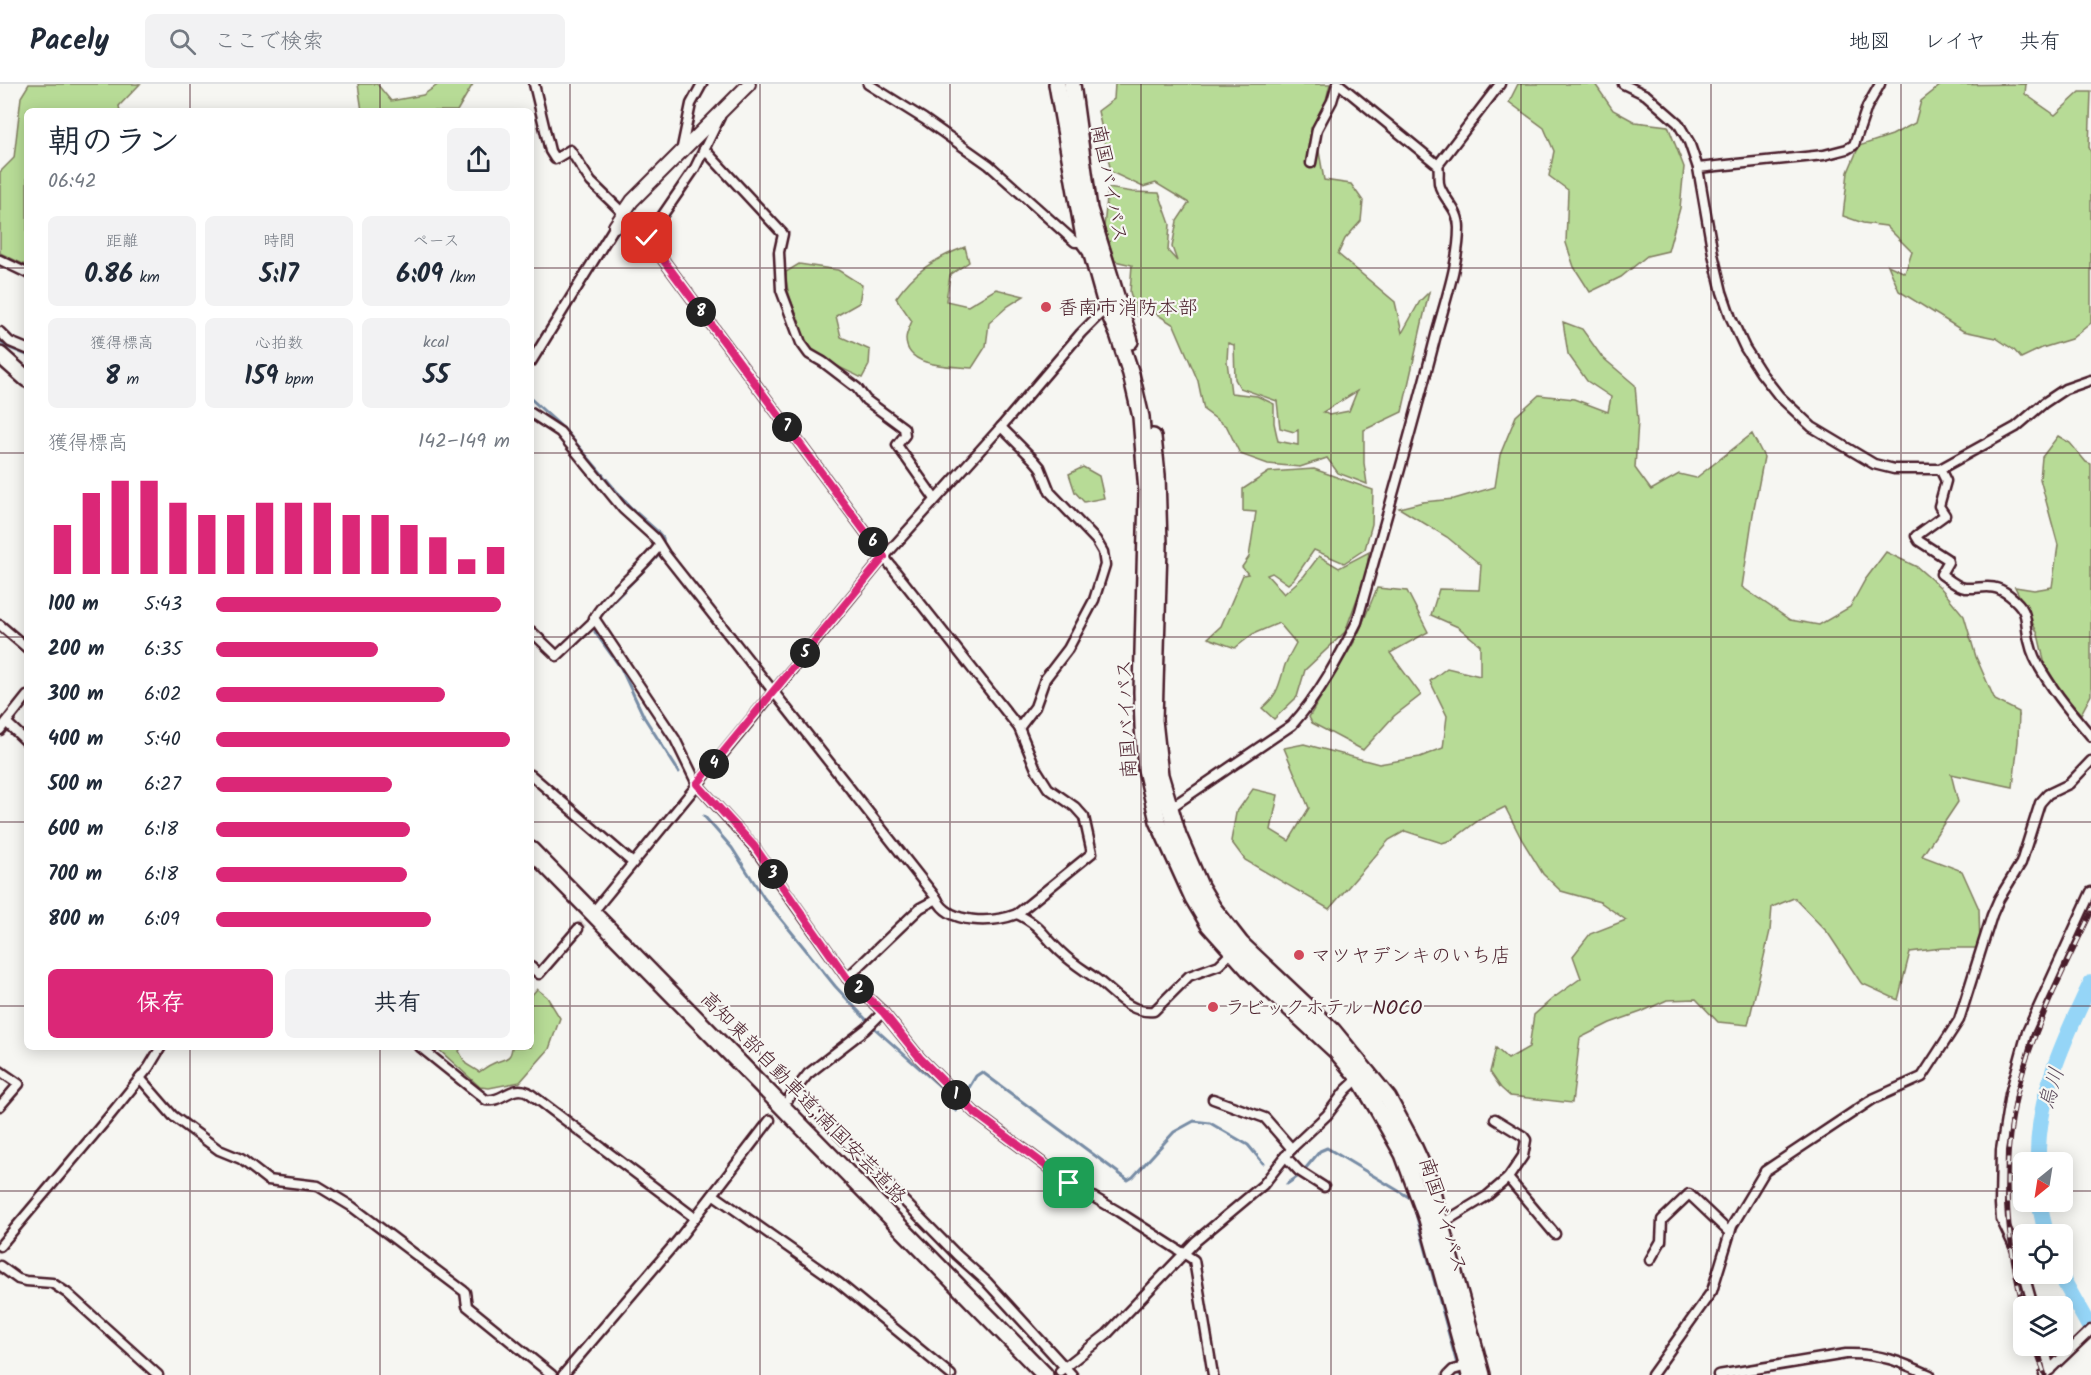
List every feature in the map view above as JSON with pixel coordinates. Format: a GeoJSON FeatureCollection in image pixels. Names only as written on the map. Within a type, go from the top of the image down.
{"type":"FeatureCollection","features":[{"type":"Feature","properties":{"kind":"highway","name":"南国バイパス"},"geometry":{"type":"LineString","coordinates":[[1057,84],[1092,242],[1143,386],[1155,456],[1159,545],[1154,720],[1160,775],[1170,808],[1200,886],[1236,948],[1333,1031],[1388,1098],[1428,1178],[1482,1375]]}},
{"type":"Feature","properties":{"kind":"highway","name":"南国バイパス"},"geometry":{"type":"LineString","coordinates":[[1072,84],[1092,242]]}},
{"type":"Feature","properties":{"kind":"highway","name":"南国バイパス"},"geometry":{"type":"LineString","coordinates":[[1113,306],[1141,417],[1146,467],[1142,692],[1146,769],[1158,821],[1175,861],[1204,916],[1359,1078],[1403,1154],[1427,1219],[1468,1371]]}},
{"type":"Feature","properties":{"kind":"highway"},"geometry":{"type":"LineString","coordinates":[[0,355],[24,376]]}},
{"type":"Feature","properties":{"kind":"highway","name":"高知東部自動車道;南国安芸道路"},"geometry":{"type":"LineString","coordinates":[[534,853],[1056,1371]]}},
{"type":"Feature","properties":{"kind":"street"},"geometry":{"type":"LineString","coordinates":[[534,84],[550,151],[555,159],[570,150],[591,182],[623,213]]}},
{"type":"Feature","properties":{"kind":"street"},"geometry":{"type":"LineString","coordinates":[[681,152],[691,104],[702,84]]}},
{"type":"Feature","properties":{"kind":"street"},"geometry":{"type":"LineString","coordinates":[[534,357],[632,201],[749,84]]}},
{"type":"Feature","properties":{"kind":"street"},"geometry":{"type":"LineString","coordinates":[[868,84],[924,119],[989,165],[1074,242],[1092,242]]}},
{"type":"Feature","properties":{"kind":"street"},"geometry":{"type":"LineString","coordinates":[[1170,808],[1292,725],[1305,711],[1324,682],[1357,622],[1429,364],[1458,250],[1458,219],[1454,207],[1441,189],[1438,165],[1338,84],[1317,129],[1311,163]]}},
{"type":"Feature","properties":{"kind":"street"},"geometry":{"type":"LineString","coordinates":[[1438,165],[1500,84]]}},
{"type":"Feature","properties":{"kind":"street"},"geometry":{"type":"LineString","coordinates":[[1623,84],[1646,95],[1678,123],[1689,142],[1698,168],[1713,254],[1731,318],[1745,348],[1779,396],[1812,426],[1874,464],[1894,469],[1940,469],[2016,427],[2044,403],[2065,389],[2091,380]]}},
{"type":"Feature","properties":{"kind":"street"},"geometry":{"type":"LineString","coordinates":[[1698,168],[1824,155],[1847,149],[1854,145],[1867,107],[1880,84]]}},
{"type":"Feature","properties":{"kind":"street"},"geometry":{"type":"LineString","coordinates":[[534,415],[560,432],[623,509],[656,538],[665,554],[941,907],[953,915],[965,918],[1007,918],[1017,914],[1092,853],[1084,817],[1075,807],[1048,788],[1035,769],[1019,728],[884,557],[647,238],[695,168],[723,111]]}},
{"type":"Feature","properties":{"kind":"street"},"geometry":{"type":"LineString","coordinates":[[705,149],[783,234],[779,252],[781,290],[801,344],[809,354],[857,388],[866,399],[904,428],[905,435],[897,445],[934,499]]}},
{"type":"Feature","properties":{"kind":"street"},"geometry":{"type":"LineString","coordinates":[[0,260],[24,272]]}},
{"type":"Feature","properties":{"kind":"street"},"geometry":{"type":"LineString","coordinates":[[598,906],[884,557],[1001,427],[1081,333],[1113,306]]}},
{"type":"Feature","properties":{"kind":"street"},"geometry":{"type":"LineString","coordinates":[[0,332],[10,342],[24,348]]}},
{"type":"Feature","properties":{"kind":"street"},"geometry":{"type":"LineString","coordinates":[[1001,427],[1040,467],[1050,492],[1096,540],[1105,565],[1094,600],[1068,649],[1045,679],[1035,707],[1019,728]]}},
{"type":"Feature","properties":{"kind":"street"},"geometry":{"type":"LineString","coordinates":[[1940,469],[1946,481],[1939,506],[1945,515],[1916,536],[1919,541],[1947,559],[1948,562],[1941,574],[1962,588],[1990,585],[2008,594],[2020,606],[2027,615],[2030,647],[2043,673],[2060,699],[2091,736]]}},
{"type":"Feature","properties":{"kind":"street"},"geometry":{"type":"LineString","coordinates":[[659,546],[602,606],[594,618],[675,740],[697,784],[754,846],[847,978],[883,1012],[920,1058],[974,1112],[1069,1183],[1194,1260],[1213,1375]]}},
{"type":"Feature","properties":{"kind":"street"},"geometry":{"type":"LineString","coordinates":[[534,634],[557,656],[596,620]]}},
{"type":"Feature","properties":{"kind":"street"},"geometry":{"type":"LineString","coordinates":[[0,625],[24,645]]}},
{"type":"Feature","properties":{"kind":"street"},"geometry":{"type":"LineString","coordinates":[[0,730],[24,700]]}},
{"type":"Feature","properties":{"kind":"street"},"geometry":{"type":"LineString","coordinates":[[7,723],[24,739]]}},
{"type":"Feature","properties":{"kind":"street"},"geometry":{"type":"LineString","coordinates":[[1652,1375],[1712,1291],[1732,1226],[1765,1171],[1873,1099],[1922,1077],[1959,1020],[1992,915],[2021,863],[2040,803],[2048,794],[2069,784],[2091,761]]}},
{"type":"Feature","properties":{"kind":"street"},"geometry":{"type":"LineString","coordinates":[[534,778],[633,863]]}},
{"type":"Feature","properties":{"kind":"street"},"geometry":{"type":"LineString","coordinates":[[2030,1296],[2019,1257],[2001,1219],[2001,1150],[2010,1094],[2027,1032],[2091,892]]}},
{"type":"Feature","properties":{"kind":"street"},"geometry":{"type":"LineString","coordinates":[[847,978],[920,908],[937,899]]}},
{"type":"Feature","properties":{"kind":"street"},"geometry":{"type":"LineString","coordinates":[[1017,914],[1034,923],[1064,955],[1124,1002],[1146,1012],[1154,1011],[1192,973],[1219,965],[1236,948]]}},
{"type":"Feature","properties":{"kind":"street"},"geometry":{"type":"LineString","coordinates":[[534,970],[539,974],[578,929]]}},
{"type":"Feature","properties":{"kind":"street"},"geometry":{"type":"LineString","coordinates":[[789,1098],[808,1074],[866,1029],[883,1012]]}},
{"type":"Feature","properties":{"kind":"street"},"geometry":{"type":"LineString","coordinates":[[0,1246],[140,1078],[159,1050]]}},
{"type":"Feature","properties":{"kind":"street"},"geometry":{"type":"LineString","coordinates":[[424,1050],[486,1100],[492,1101],[512,1090],[521,1088],[528,1092],[695,1218]]}},
{"type":"Feature","properties":{"kind":"street"},"geometry":{"type":"LineString","coordinates":[[0,1071],[19,1084],[0,1106]]}},
{"type":"Feature","properties":{"kind":"street"},"geometry":{"type":"LineString","coordinates":[[140,1078],[173,1116],[219,1150],[241,1159],[268,1180],[318,1186],[351,1206],[465,1292],[467,1306],[552,1375]]}},
{"type":"Feature","properties":{"kind":"street"},"geometry":{"type":"LineString","coordinates":[[1056,1371],[1107,1334],[1196,1241],[1263,1185],[1285,1156],[1327,1115],[1346,1090],[1359,1078]]}},
{"type":"Feature","properties":{"kind":"street"},"geometry":{"type":"LineString","coordinates":[[796,1091],[890,1184],[957,1255],[986,1281],[1056,1371],[1072,1375]]}},
{"type":"Feature","properties":{"kind":"street"},"geometry":{"type":"LineString","coordinates":[[1213,1099],[1265,1118],[1292,1149]]}},
{"type":"Feature","properties":{"kind":"street"},"geometry":{"type":"LineString","coordinates":[[1442,1224],[1487,1196],[1508,1178],[1523,1156],[1526,1140],[1523,1136],[1495,1119]]}},
{"type":"Feature","properties":{"kind":"street"},"geometry":{"type":"LineString","coordinates":[[563,1375],[678,1240],[770,1120]]}},
{"type":"Feature","properties":{"kind":"street"},"geometry":{"type":"LineString","coordinates":[[1285,1156],[1299,1171],[1324,1187]]}},
{"type":"Feature","properties":{"kind":"street"},"geometry":{"type":"LineString","coordinates":[[1508,1178],[1555,1234]]}},
{"type":"Feature","properties":{"kind":"street"},"geometry":{"type":"LineString","coordinates":[[1650,1260],[1661,1240],[1662,1220],[1689,1194],[1730,1233]]}},
{"type":"Feature","properties":{"kind":"street"},"geometry":{"type":"LineString","coordinates":[[714,1195],[839,1283],[951,1375]]}},
{"type":"Feature","properties":{"kind":"street"},"geometry":{"type":"LineString","coordinates":[[0,1266],[18,1279],[52,1283],[67,1293],[158,1375]]}},
{"type":"Feature","properties":{"kind":"street"},"geometry":{"type":"LineString","coordinates":[[2047,1372],[2091,1330]]}},
{"type":"Feature","properties":{"kind":"street"},"geometry":{"type":"LineString","coordinates":[[1718,1375],[1747,1373],[1846,1354],[1879,1355],[1930,1375]]}},
{"type":"Feature","properties":{"kind":"street"},"geometry":{"type":"LineString","coordinates":[[2045,1356],[2047,1372]]}},
{"type":"Feature","properties":{"kind":"street"},"geometry":{"type":"LineString","coordinates":[[1448,1375],[1453,1370],[1468,1371]]}},
{"type":"Feature","properties":{"kind":"green space"},"geometry":{"type":"Polygon","coordinates":[[[29,84],[140,84],[119,108],[24,108],[24,265],[0,253],[0,172],[14,158],[21,97],[29,84]]]}},
{"type":"Feature","properties":{"kind":"green space"},"geometry":{"type":"Polygon","coordinates":[[[358,84],[377,84],[391,101],[423,95],[439,84],[473,84],[459,108],[362,108],[358,84]]]}},
{"type":"Feature","properties":{"kind":"green space"},"geometry":{"type":"Polygon","coordinates":[[[1115,84],[1330,84],[1326,100],[1314,123],[1324,180],[1351,184],[1363,201],[1361,221],[1345,239],[1338,254],[1395,302],[1402,333],[1420,301],[1429,292],[1402,412],[1364,430],[1364,463],[1367,484],[1338,473],[1327,458],[1300,467],[1268,464],[1240,454],[1227,427],[1204,410],[1198,381],[1174,325],[1152,311],[1137,316],[1130,292],[1132,265],[1115,261],[1104,227],[1108,188],[1159,193],[1170,224],[1168,251],[1177,261],[1172,247],[1177,221],[1189,203],[1156,183],[1143,187],[1111,172],[1098,111],[1114,99],[1115,84]],[[1228,343],[1227,361],[1231,393],[1257,396],[1274,404],[1274,423],[1278,441],[1298,445],[1298,430],[1294,432],[1280,428],[1277,401],[1240,388],[1235,379],[1234,345],[1228,343]],[[1357,391],[1323,412],[1329,415],[1349,411],[1357,391]]]}},
{"type":"Feature","properties":{"kind":"green space"},"geometry":{"type":"Polygon","coordinates":[[[1518,84],[1595,84],[1613,110],[1635,122],[1668,126],[1684,167],[1680,208],[1668,251],[1647,256],[1621,277],[1590,292],[1574,267],[1566,243],[1568,190],[1549,176],[1554,151],[1544,128],[1509,102],[1518,84]]]}},
{"type":"Feature","properties":{"kind":"green space"},"geometry":{"type":"Polygon","coordinates":[[[2026,84],[2025,94],[2055,115],[2080,92],[2091,92],[2089,147],[2091,153],[2091,323],[2071,339],[2042,348],[2021,358],[2014,350],[1996,338],[1963,331],[1899,291],[1888,265],[1905,273],[1912,252],[1886,226],[1863,223],[1843,216],[1848,172],[1859,146],[1892,135],[1915,123],[1921,101],[1941,85],[2026,84]]]}},
{"type":"Feature","properties":{"kind":"green space"},"geometry":{"type":"Polygon","coordinates":[[[965,247],[969,262],[950,275],[946,301],[968,306],[996,289],[1024,296],[1008,306],[989,323],[986,346],[972,368],[931,364],[913,355],[908,348],[906,337],[912,321],[896,298],[926,267],[965,247]]]}},
{"type":"Feature","properties":{"kind":"green space"},"geometry":{"type":"Polygon","coordinates":[[[799,264],[838,270],[862,285],[859,303],[836,316],[841,337],[870,350],[869,365],[862,378],[820,356],[802,335],[786,278],[786,272],[799,264]]]}},
{"type":"Feature","properties":{"kind":"green space"},"geometry":{"type":"Polygon","coordinates":[[[1563,322],[1582,329],[1602,357],[1635,385],[1638,421],[1635,468],[1651,490],[1679,474],[1696,478],[1752,434],[1764,457],[1742,587],[1790,620],[1819,625],[1850,607],[1865,580],[1886,552],[1917,567],[1940,587],[1964,616],[1976,657],[1995,700],[2019,712],[2013,787],[1951,774],[1958,802],[1922,856],[1962,871],[1979,909],[1980,948],[1942,948],[1910,952],[1898,1000],[1861,983],[1828,933],[1794,898],[1772,907],[1770,931],[1748,1025],[1718,1022],[1696,999],[1667,1000],[1610,1023],[1580,1038],[1572,1103],[1510,1096],[1490,1072],[1496,1048],[1508,1059],[1529,1047],[1534,1015],[1581,978],[1573,956],[1590,934],[1626,920],[1600,902],[1561,891],[1543,874],[1505,807],[1479,820],[1452,840],[1442,843],[1405,831],[1389,840],[1329,909],[1245,860],[1231,841],[1236,813],[1253,789],[1278,795],[1271,830],[1289,841],[1309,808],[1284,748],[1304,744],[1379,764],[1420,757],[1443,748],[1447,716],[1430,681],[1447,668],[1480,676],[1480,645],[1458,627],[1431,615],[1439,589],[1479,590],[1481,565],[1447,537],[1399,508],[1423,502],[1454,499],[1495,487],[1500,455],[1516,416],[1539,395],[1574,399],[1608,412],[1611,397],[1587,381],[1568,354],[1563,322]]]}},
{"type":"Feature","properties":{"kind":"green space"},"geometry":{"type":"Polygon","coordinates":[[[2058,436],[2070,443],[2086,462],[2091,464],[2091,695],[2081,714],[2062,693],[2045,665],[2038,634],[2015,587],[2034,590],[2052,587],[2058,545],[2040,479],[2042,457],[2058,436]]]}},
{"type":"Feature","properties":{"kind":"green space"},"geometry":{"type":"Polygon","coordinates":[[[1083,467],[1099,476],[1104,498],[1084,502],[1075,492],[1069,474],[1083,467]]]}},
{"type":"Feature","properties":{"kind":"green space"},"geometry":{"type":"Polygon","coordinates":[[[1314,469],[1373,490],[1372,524],[1365,549],[1344,563],[1314,550],[1288,584],[1272,573],[1267,575],[1284,594],[1304,576],[1319,556],[1339,568],[1369,552],[1366,574],[1345,632],[1305,670],[1297,697],[1274,719],[1262,708],[1275,693],[1296,643],[1279,623],[1253,634],[1235,648],[1208,638],[1221,626],[1243,575],[1248,574],[1242,567],[1249,557],[1256,512],[1243,511],[1243,489],[1269,472],[1314,469]]]}},
{"type":"Feature","properties":{"kind":"green space"},"geometry":{"type":"Polygon","coordinates":[[[1377,588],[1407,591],[1428,632],[1390,653],[1421,695],[1394,716],[1363,750],[1312,723],[1309,717],[1356,639],[1377,588]]]}},
{"type":"Feature","properties":{"kind":"green space"},"geometry":{"type":"Polygon","coordinates":[[[537,989],[547,997],[560,1018],[549,1049],[520,1082],[489,1088],[480,1087],[439,1050],[460,1050],[466,1064],[479,1072],[508,1057],[511,1050],[534,1050],[534,992],[537,989]]]}},
{"type":"Feature","properties":{"kind":"waterway"},"geometry":{"type":"LineString","coordinates":[[0,341],[5,346],[24,354]]}},
{"type":"Feature","properties":{"kind":"waterway"},"geometry":{"type":"LineString","coordinates":[[534,402],[564,429],[629,506],[656,530],[663,538],[664,547]]}},
{"type":"Feature","properties":{"kind":"waterway"},"geometry":{"type":"LineString","coordinates":[[603,612],[661,553]]}},
{"type":"Feature","properties":{"kind":"waterway"},"geometry":{"type":"LineString","coordinates":[[595,627],[595,632],[621,668],[644,717],[679,772]]}},
{"type":"Feature","properties":{"kind":"waterway"},"geometry":{"type":"LineString","coordinates":[[704,816],[732,848],[764,898],[835,986],[872,1026],[944,1090],[947,1100],[956,1111]]}},
{"type":"Feature","properties":{"kind":"waterway","name":"烏川"},"geometry":{"type":"LineString","coordinates":[[2038,1152],[2047,1092],[2062,1048],[2091,983]]}},
{"type":"Feature","properties":{"kind":"waterway"},"geometry":{"type":"LineString","coordinates":[[964,1096],[976,1076],[982,1072],[1128,1180],[1174,1132],[1194,1121],[1210,1123],[1248,1145],[1263,1163]]}},
{"type":"Feature","properties":{"kind":"waterway"},"geometry":{"type":"LineString","coordinates":[[1287,1184],[1300,1175],[1320,1151],[1327,1148],[1412,1199],[1460,1375]]}},
{"type":"Feature","properties":{"kind":"waterway","name":"烏川"},"geometry":{"type":"LineString","coordinates":[[2041,1212],[2044,1224]]}},
{"type":"Feature","properties":{"kind":"waterway","name":"烏川"},"geometry":{"type":"LineString","coordinates":[[2066,1284],[2091,1330]]}},
{"type":"Feature","properties":{"kind":"tunnel"},"geometry":{"type":"LineString","coordinates":[[578,929],[593,911]]}},
{"type":"Feature","properties":{"kind":"railway"},"geometry":{"type":"LineString","coordinates":[[2021,1296],[2011,1248],[2008,1216],[2008,1152],[2012,1120],[2018,1089],[2034,1039],[2091,913]]}},
{"type":"Feature","properties":{"kind":"railway"},"geometry":{"type":"LineString","coordinates":[[2038,1356],[2045,1375]]}},
{"type":"Feature","properties":{"kind":"place","name":"香南市消防本部"},"geometry":{"type":"Point","coordinates":[1046,307]}},
{"type":"Feature","properties":{"kind":"place","name":"マツヤデンキのいち店"},"geometry":{"type":"Point","coordinates":[1299,955]}},
{"type":"Feature","properties":{"kind":"place","name":"ラビックホテル NOCO"},"geometry":{"type":"Point","coordinates":[1213,1007]}},
{"type":"Feature","properties":{"kind":"route"},"geometry":{"type":"LineString","coordinates":[[647,238],[884,557],[697,784],[754,846],[847,978],[883,1012],[920,1058],[974,1112],[1069,1183]]}}]}
